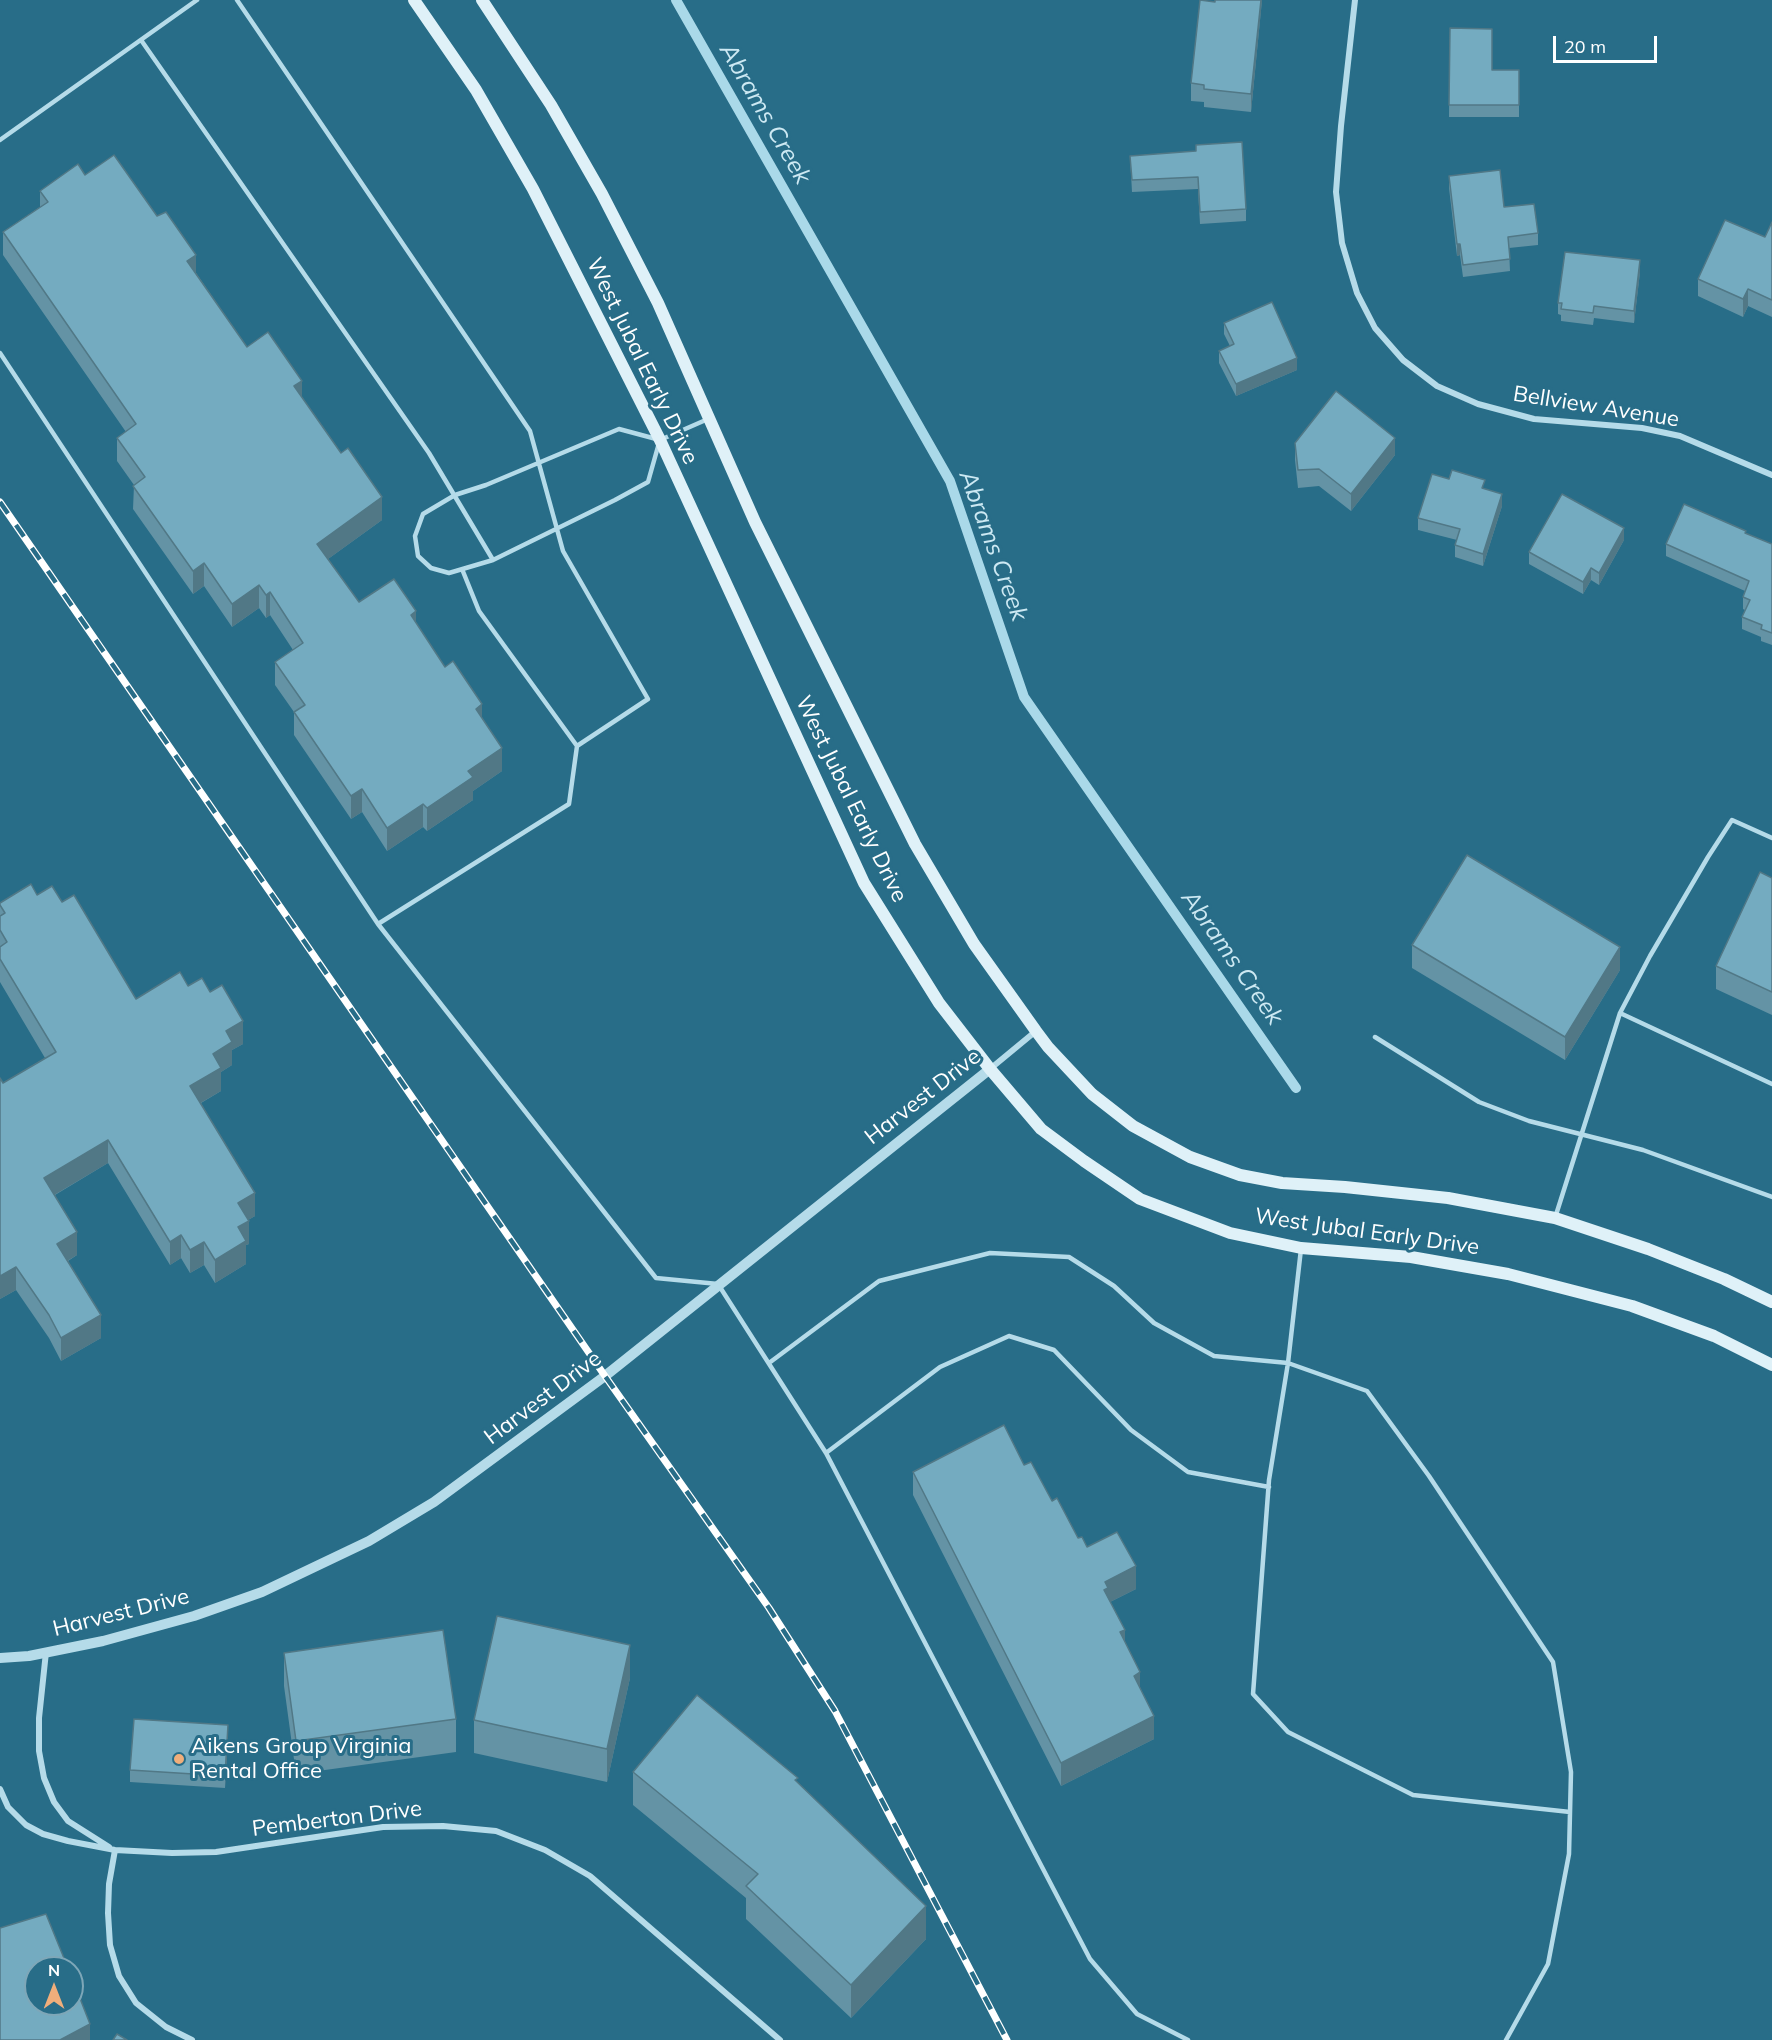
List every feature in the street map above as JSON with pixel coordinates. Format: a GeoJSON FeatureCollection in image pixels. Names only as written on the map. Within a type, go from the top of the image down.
{"type":"FeatureCollection","features":[{"type":"Feature","properties":{"kind":"main road","name":"West Jubal Early Drive"},"geometry":{"type":"LineString","coordinates":[[414,0],[476,90],[533,189],[660,440],[864,883],[939,1003],[990,1069],[1041,1129],[1140,1198],[1230,1233],[1301,1248],[1412,1257],[1508,1274],[1632,1306],[1714,1336],[1772,1365]]}},
{"type":"Feature","properties":{"kind":"main road","name":"West Jubal Early Drive"},"geometry":{"type":"LineString","coordinates":[[483,0],[551,105],[602,194],[658,303],[755,522],[915,844],[974,944],[1048,1047],[1092,1094],[1134,1126],[1190,1157],[1240,1174],[1282,1183],[1448,1198],[1555,1218],[1648,1249],[1724,1279],[1772,1302]]}},
{"type":"Feature","properties":{"kind":"street","name":"Bellview Avenue"},"geometry":{"type":"LineString","coordinates":[[1355,0],[1336,192],[1342,243],[1357,293],[1375,328],[1403,360],[1437,386],[1478,404],[1534,419],[1642,428],[1680,436],[1772,475]]}},
{"type":"Feature","properties":{"kind":"street","name":"Harvest Drive"},"geometry":{"type":"LineString","coordinates":[[0,1658],[103,1641],[195,1616],[262,1592],[369,1541],[434,1502],[553,1416],[1036,1031]]}},
{"type":"Feature","properties":{"kind":"street","name":"Pemberton Drive"},"geometry":{"type":"LineString","coordinates":[[46,1652],[39,1718],[39,1751],[44,1778],[54,1802],[68,1821],[115,1850]]}},
{"type":"Feature","properties":{"kind":"street","name":"Pemberton Drive"},"geometry":{"type":"LineString","coordinates":[[0,1790],[8,1807],[26,1825],[44,1834],[68,1841],[115,1850],[172,1853],[216,1852],[383,1827],[443,1826],[496,1831],[545,1850],[591,1875],[780,2040]]}},
{"type":"Feature","properties":{"kind":"street"},"geometry":{"type":"LineString","coordinates":[[115,1850],[109,1884],[108,1913],[110,1945],[119,1976],[136,2002],[166,2027],[192,2040]]}},
{"type":"Feature","properties":{"kind":"lane"},"geometry":{"type":"LineString","coordinates":[[0,140],[197,0]]}},
{"type":"Feature","properties":{"kind":"lane"},"geometry":{"type":"LineString","coordinates":[[237,0],[530,431],[563,551],[648,699],[577,746]]}},
{"type":"Feature","properties":{"kind":"lane"},"geometry":{"type":"LineString","coordinates":[[141,40],[429,453],[493,561]]}},
{"type":"Feature","properties":{"kind":"lane"},"geometry":{"type":"LineString","coordinates":[[0,353],[378,924],[656,1278],[718,1284],[826,1453],[1090,1959],[1137,2014],[1188,2040]]}},
{"type":"Feature","properties":{"kind":"lane"},"geometry":{"type":"LineString","coordinates":[[660,440],[648,482],[493,561],[449,573],[431,568],[418,556],[415,536],[423,514],[455,495],[486,485],[619,429],[660,440],[710,418]]}},
{"type":"Feature","properties":{"kind":"lane"},"geometry":{"type":"LineString","coordinates":[[378,924],[569,804],[577,746],[479,611],[462,569]]}},
{"type":"Feature","properties":{"kind":"lane"},"geometry":{"type":"LineString","coordinates":[[1555,1218],[1620,1012],[1732,820],[1772,838]]}},
{"type":"Feature","properties":{"kind":"lane"},"geometry":{"type":"LineString","coordinates":[[1620,1012],[1772,1084]]}},
{"type":"Feature","properties":{"kind":"lane"},"geometry":{"type":"LineString","coordinates":[[1375,1037],[1479,1102],[1529,1121],[1643,1150],[1772,1197]]}},
{"type":"Feature","properties":{"kind":"lane"},"geometry":{"type":"LineString","coordinates":[[1301,1248],[1288,1363],[1269,1487],[1253,1694],[1288,1732],[1413,1795],[1570,1812]]}},
{"type":"Feature","properties":{"kind":"lane"},"geometry":{"type":"LineString","coordinates":[[769,1363],[879,1281],[990,1253],[1069,1257],[1114,1286],[1154,1323],[1214,1356],[1288,1363],[1367,1391],[1429,1476],[1553,1662],[1571,1773],[1569,1854],[1548,1964],[1506,2040]]}},
{"type":"Feature","properties":{"kind":"lane"},"geometry":{"type":"LineString","coordinates":[[826,1453],[940,1367],[1009,1336],[1054,1350],[1131,1430],[1188,1472],[1269,1487]]}},
{"type":"Feature","properties":{"kind":"building"},"geometry":{"type":"Polygon","coordinates":[[[1200,0],[1215,2],[1215,0],[1261,0],[1251,94],[1204,89],[1204,85],[1191,83],[1200,0]]]}},
{"type":"Feature","properties":{"kind":"building"},"geometry":{"type":"Polygon","coordinates":[[[1450,28],[1492,29],[1492,70],[1519,70],[1519,105],[1449,105],[1450,28]]]}},
{"type":"Feature","properties":{"kind":"building"},"geometry":{"type":"Polygon","coordinates":[[[1242,142],[1246,209],[1200,212],[1198,177],[1132,180],[1130,156],[1196,151],[1196,145],[1242,142]]]}},
{"type":"Feature","properties":{"kind":"building"},"geometry":{"type":"Polygon","coordinates":[[[114,155],[157,216],[166,212],[196,255],[187,261],[247,347],[268,332],[302,381],[294,386],[341,453],[348,448],[382,497],[317,544],[359,602],[394,579],[416,611],[411,615],[445,667],[453,661],[482,704],[476,709],[502,748],[468,771],[473,777],[427,808],[423,804],[387,828],[362,789],[351,796],[294,712],[305,705],[275,662],[303,643],[270,592],[266,595],[259,585],[232,604],[204,563],[193,571],[133,486],[145,477],[117,438],[136,424],[3,232],[48,202],[40,191],[78,164],[85,175],[114,155]]]}},
{"type":"Feature","properties":{"kind":"building"},"geometry":{"type":"Polygon","coordinates":[[[1500,170],[1504,207],[1534,204],[1538,233],[1508,237],[1510,259],[1463,265],[1460,244],[1457,244],[1449,176],[1500,170]]]}},
{"type":"Feature","properties":{"kind":"building"},"geometry":{"type":"Polygon","coordinates":[[[1725,220],[1765,237],[1772,222],[1772,300],[1748,289],[1743,299],[1698,279],[1725,220]]]}},
{"type":"Feature","properties":{"kind":"building"},"geometry":{"type":"Polygon","coordinates":[[[1565,252],[1640,260],[1634,311],[1594,306],[1593,313],[1561,309],[1562,303],[1558,303],[1565,252]]]}},
{"type":"Feature","properties":{"kind":"building"},"geometry":{"type":"Polygon","coordinates":[[[1272,302],[1297,358],[1236,384],[1219,351],[1234,344],[1224,323],[1272,302]]]}},
{"type":"Feature","properties":{"kind":"building"},"geometry":{"type":"Polygon","coordinates":[[[1336,391],[1395,438],[1351,494],[1319,469],[1298,470],[1295,443],[1336,391]]]}},
{"type":"Feature","properties":{"kind":"building"},"geometry":{"type":"Polygon","coordinates":[[[1452,470],[1485,480],[1482,488],[1502,494],[1483,554],[1455,545],[1460,529],[1418,518],[1432,474],[1449,479],[1452,470]]]}},
{"type":"Feature","properties":{"kind":"building"},"geometry":{"type":"Polygon","coordinates":[[[1562,494],[1624,528],[1599,573],[1591,568],[1583,582],[1529,552],[1562,494]]]}},
{"type":"Feature","properties":{"kind":"building"},"geometry":{"type":"Polygon","coordinates":[[[1684,504],[1772,544],[1772,633],[1761,629],[1762,625],[1742,617],[1750,600],[1743,597],[1749,581],[1666,544],[1684,504]]]}},
{"type":"Feature","properties":{"kind":"building"},"geometry":{"type":"Polygon","coordinates":[[[1467,855],[1620,947],[1565,1037],[1412,945],[1467,855]]]}},
{"type":"Feature","properties":{"kind":"building"},"geometry":{"type":"Polygon","coordinates":[[[1760,872],[1772,878],[1772,992],[1716,966],[1760,872]]]}},
{"type":"Feature","properties":{"kind":"building"},"geometry":{"type":"Polygon","coordinates":[[[31,884],[37,895],[52,886],[62,902],[74,895],[136,999],[180,972],[188,986],[202,978],[210,992],[222,985],[243,1021],[226,1031],[232,1042],[213,1054],[221,1068],[190,1086],[255,1193],[238,1203],[249,1221],[238,1227],[246,1241],[215,1260],[204,1242],[190,1250],[181,1235],[170,1242],[108,1140],[44,1178],[77,1232],[57,1244],[101,1315],[61,1338],[49,1315],[16,1267],[0,1276],[0,1078],[3,1083],[56,1052],[0,959],[0,947],[7,942],[0,930],[0,916],[5,913],[0,903],[31,884]]]}},
{"type":"Feature","properties":{"kind":"building"},"geometry":{"type":"Polygon","coordinates":[[[1004,1425],[1024,1465],[1031,1462],[1052,1501],[1057,1498],[1078,1538],[1082,1537],[1087,1547],[1117,1532],[1136,1566],[1105,1582],[1108,1588],[1104,1590],[1125,1630],[1120,1632],[1140,1672],[1134,1676],[1154,1716],[1061,1763],[913,1472],[1004,1425]]]}},
{"type":"Feature","properties":{"kind":"building"},"geometry":{"type":"Polygon","coordinates":[[[497,1616],[630,1645],[607,1749],[474,1720],[497,1616]]]}},
{"type":"Feature","properties":{"kind":"building"},"geometry":{"type":"Polygon","coordinates":[[[443,1630],[456,1719],[296,1741],[284,1653],[443,1630]]]}},
{"type":"Feature","properties":{"kind":"building"},"geometry":{"type":"Polygon","coordinates":[[[697,1695],[798,1778],[795,1780],[926,1906],[851,1985],[746,1886],[758,1874],[633,1772],[697,1695]]]}},
{"type":"Feature","properties":{"kind":"building","name":"Aikens Group Virginia Rental Office"},"geometry":{"type":"Polygon","coordinates":[[[134,1719],[228,1725],[225,1776],[130,1770],[134,1719]]]}},
{"type":"Feature","properties":{"kind":"building"},"geometry":{"type":"Polygon","coordinates":[[[46,1914],[63,1956],[24,1956],[24,2016],[84,2016],[84,2009],[90,2024],[60,2040],[0,2040],[0,1928],[46,1914]]]}},
{"type":"Feature","properties":{"kind":"building"},"geometry":{"type":"Polygon","coordinates":[[[117,2034],[127,2040],[113,2040],[117,2034]]]}},
{"type":"Feature","properties":{"kind":"waterway","name":"Abrams Creek"},"geometry":{"type":"LineString","coordinates":[[676,0],[950,481],[1024,697],[1296,1088]]}},
{"type":"Feature","properties":{"kind":"railway"},"geometry":{"type":"LineString","coordinates":[[0,502],[605,1376],[769,1608],[835,1711],[1007,2040]]}},
{"type":"Feature","properties":{"kind":"place","name":"Aikens Group Virginia Rental Office"},"geometry":{"type":"Point","coordinates":[179,1759]}}]}
